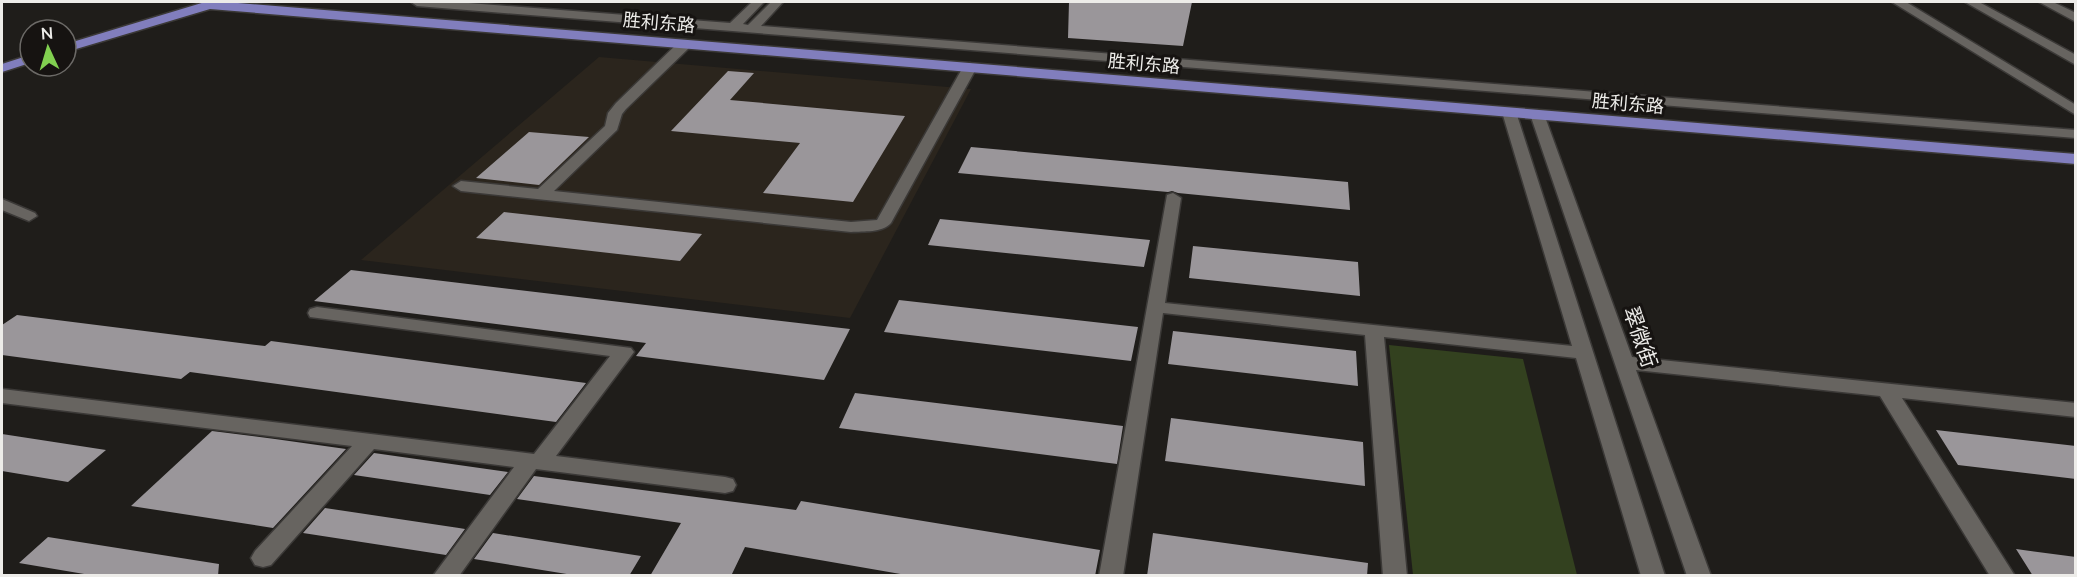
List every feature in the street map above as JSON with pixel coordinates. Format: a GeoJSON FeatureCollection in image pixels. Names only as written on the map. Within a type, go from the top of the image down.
{"type":"FeatureCollection","features":[{"type":"Feature","properties":{"kind":"main road"},"geometry":{"type":"LineString","coordinates":[[78,33],[183,2]]}},
{"type":"Feature","properties":{"kind":"main road","name":"胜利东路"},"geometry":{"type":"LineString","coordinates":[[276,2],[2076,149]]}},
{"type":"Feature","properties":{"kind":"main road"},"geometry":{"type":"LineString","coordinates":[[78,44],[215,3]]}},
{"type":"Feature","properties":{"kind":"main road","name":"胜利东路"},"geometry":{"type":"LineString","coordinates":[[215,3],[2076,159]]}},
{"type":"Feature","properties":{"kind":"main road"},"geometry":{"type":"LineString","coordinates":[[2,55],[18,50]]}},
{"type":"Feature","properties":{"kind":"main road"},"geometry":{"type":"LineString","coordinates":[[2,68],[18,62]]}},
{"type":"Feature","properties":{"kind":"street"},"geometry":{"type":"LineString","coordinates":[[417,2],[2076,134]]}},
{"type":"Feature","properties":{"kind":"street"},"geometry":{"type":"LineString","coordinates":[[532,22],[559,2]]}},
{"type":"Feature","properties":{"kind":"street"},"geometry":{"type":"LineString","coordinates":[[733,27],[758,2]]}},
{"type":"Feature","properties":{"kind":"street"},"geometry":{"type":"LineString","coordinates":[[752,28],[777,2]]}},
{"type":"Feature","properties":{"kind":"street"},"geometry":{"type":"LineString","coordinates":[[1898,2],[2076,111]]}},
{"type":"Feature","properties":{"kind":"street"},"geometry":{"type":"LineString","coordinates":[[1971,2],[2076,61]]}},
{"type":"Feature","properties":{"kind":"street"},"geometry":{"type":"LineString","coordinates":[[2044,2],[2076,18]]}},
{"type":"Feature","properties":{"kind":"street"},"geometry":{"type":"LineString","coordinates":[[542,194],[612,127],[615,113],[621,106],[686,44]]}},
{"type":"Feature","properties":{"kind":"street"},"geometry":{"type":"LineString","coordinates":[[461,186],[850,227],[883,223],[969,67]]}},
{"type":"Feature","properties":{"kind":"street"},"geometry":{"type":"LineString","coordinates":[[1509,112],[1653,576]]}},
{"type":"Feature","properties":{"kind":"street","name":"翠微街"},"geometry":{"type":"LineString","coordinates":[[1537,114],[1699,576]]}},
{"type":"Feature","properties":{"kind":"street"},"geometry":{"type":"LineString","coordinates":[[1111,576],[1173,198]]}},
{"type":"Feature","properties":{"kind":"street"},"geometry":{"type":"LineString","coordinates":[[2,204],[29,216]]}},
{"type":"Feature","properties":{"kind":"street"},"geometry":{"type":"LineString","coordinates":[[1155,307],[1584,352]]}},
{"type":"Feature","properties":{"kind":"street"},"geometry":{"type":"LineString","coordinates":[[317,313],[624,352],[445,576]]}},
{"type":"Feature","properties":{"kind":"street"},"geometry":{"type":"LineString","coordinates":[[1374,330],[1395,576]]}},
{"type":"Feature","properties":{"kind":"street"},"geometry":{"type":"LineString","coordinates":[[1624,362],[2076,410]]}},
{"type":"Feature","properties":{"kind":"street"},"geometry":{"type":"LineString","coordinates":[[1887,390],[2003,576]]}},
{"type":"Feature","properties":{"kind":"street"},"geometry":{"type":"LineString","coordinates":[[2,396],[725,485]]}},
{"type":"Feature","properties":{"kind":"street"},"geometry":{"type":"LineString","coordinates":[[263,558],[369,441]]}},
{"type":"Feature","properties":{"kind":"shaded area"},"geometry":{"type":"Polygon","coordinates":[[[599,57],[971,89],[850,318],[361,260],[599,57]]]}},
{"type":"Feature","properties":{"kind":"green space"},"geometry":{"type":"Polygon","coordinates":[[[1389,345],[1523,359],[1577,575],[1413,575],[1389,345]]]}},
{"type":"Feature","properties":{"kind":"building"},"geometry":{"type":"Polygon","coordinates":[[[1069,2],[1192,2],[1183,46],[1068,38],[1069,2]]]}},
{"type":"Feature","properties":{"kind":"building"},"geometry":{"type":"Polygon","coordinates":[[[728,71],[754,73],[730,100],[905,116],[853,202],[763,193],[800,143],[671,131],[728,71]]]}},
{"type":"Feature","properties":{"kind":"building"},"geometry":{"type":"Polygon","coordinates":[[[529,132],[589,137],[539,185],[476,178],[529,132]]]}},
{"type":"Feature","properties":{"kind":"building"},"geometry":{"type":"Polygon","coordinates":[[[971,147],[1348,182],[1350,210],[1172,191],[958,173],[971,147]]]}},
{"type":"Feature","properties":{"kind":"building"},"geometry":{"type":"Polygon","coordinates":[[[504,212],[702,234],[680,261],[476,238],[504,212]]]}},
{"type":"Feature","properties":{"kind":"building"},"geometry":{"type":"Polygon","coordinates":[[[940,219],[1150,240],[1144,267],[928,245],[940,219]]]}},
{"type":"Feature","properties":{"kind":"building"},"geometry":{"type":"Polygon","coordinates":[[[1193,246],[1358,262],[1360,296],[1189,278],[1193,246]]]}},
{"type":"Feature","properties":{"kind":"building"},"geometry":{"type":"Polygon","coordinates":[[[351,270],[850,329],[824,380],[636,356],[646,343],[314,301],[351,270]]]}},
{"type":"Feature","properties":{"kind":"building"},"geometry":{"type":"Polygon","coordinates":[[[899,300],[1138,327],[1131,361],[884,332],[899,300]]]}},
{"type":"Feature","properties":{"kind":"building"},"geometry":{"type":"Polygon","coordinates":[[[17,315],[265,346],[271,341],[586,383],[556,422],[190,372],[181,379],[2,355],[2,325],[17,315]]]}},
{"type":"Feature","properties":{"kind":"building"},"geometry":{"type":"Polygon","coordinates":[[[1173,331],[1356,351],[1358,386],[1168,364],[1173,331]]]}},
{"type":"Feature","properties":{"kind":"building"},"geometry":{"type":"Polygon","coordinates":[[[855,393],[1123,426],[1117,464],[839,428],[855,393]]]}},
{"type":"Feature","properties":{"kind":"building"},"geometry":{"type":"Polygon","coordinates":[[[1171,418],[1363,442],[1365,486],[1165,461],[1171,418]]]}},
{"type":"Feature","properties":{"kind":"building"},"geometry":{"type":"Polygon","coordinates":[[[1936,430],[2076,446],[2076,479],[1958,465],[1936,430]]]}},
{"type":"Feature","properties":{"kind":"building"},"geometry":{"type":"Polygon","coordinates":[[[212,431],[346,449],[273,528],[131,506],[212,431]]]}},
{"type":"Feature","properties":{"kind":"building"},"geometry":{"type":"Polygon","coordinates":[[[2,434],[106,450],[68,482],[2,471],[2,434]]]}},
{"type":"Feature","properties":{"kind":"building"},"geometry":{"type":"Polygon","coordinates":[[[374,453],[508,472],[490,495],[354,475],[374,453]]]}},
{"type":"Feature","properties":{"kind":"building"},"geometry":{"type":"Polygon","coordinates":[[[534,476],[796,510],[801,501],[1100,550],[1095,576],[912,576],[745,547],[731,576],[650,576],[681,523],[517,499],[534,476]]]}},
{"type":"Feature","properties":{"kind":"building"},"geometry":{"type":"Polygon","coordinates":[[[325,508],[465,529],[446,555],[303,533],[325,508]]]}},
{"type":"Feature","properties":{"kind":"building"},"geometry":{"type":"Polygon","coordinates":[[[493,533],[641,556],[629,576],[579,576],[474,559],[493,533]]]}},
{"type":"Feature","properties":{"kind":"building"},"geometry":{"type":"Polygon","coordinates":[[[1153,533],[1368,563],[1367,576],[1147,576],[1153,533]]]}},
{"type":"Feature","properties":{"kind":"building"},"geometry":{"type":"Polygon","coordinates":[[[48,537],[219,564],[218,576],[96,576],[19,563],[48,537]]]}},
{"type":"Feature","properties":{"kind":"building"},"geometry":{"type":"Polygon","coordinates":[[[2016,549],[2076,557],[2076,576],[2033,576],[2016,549]]]}}]}
